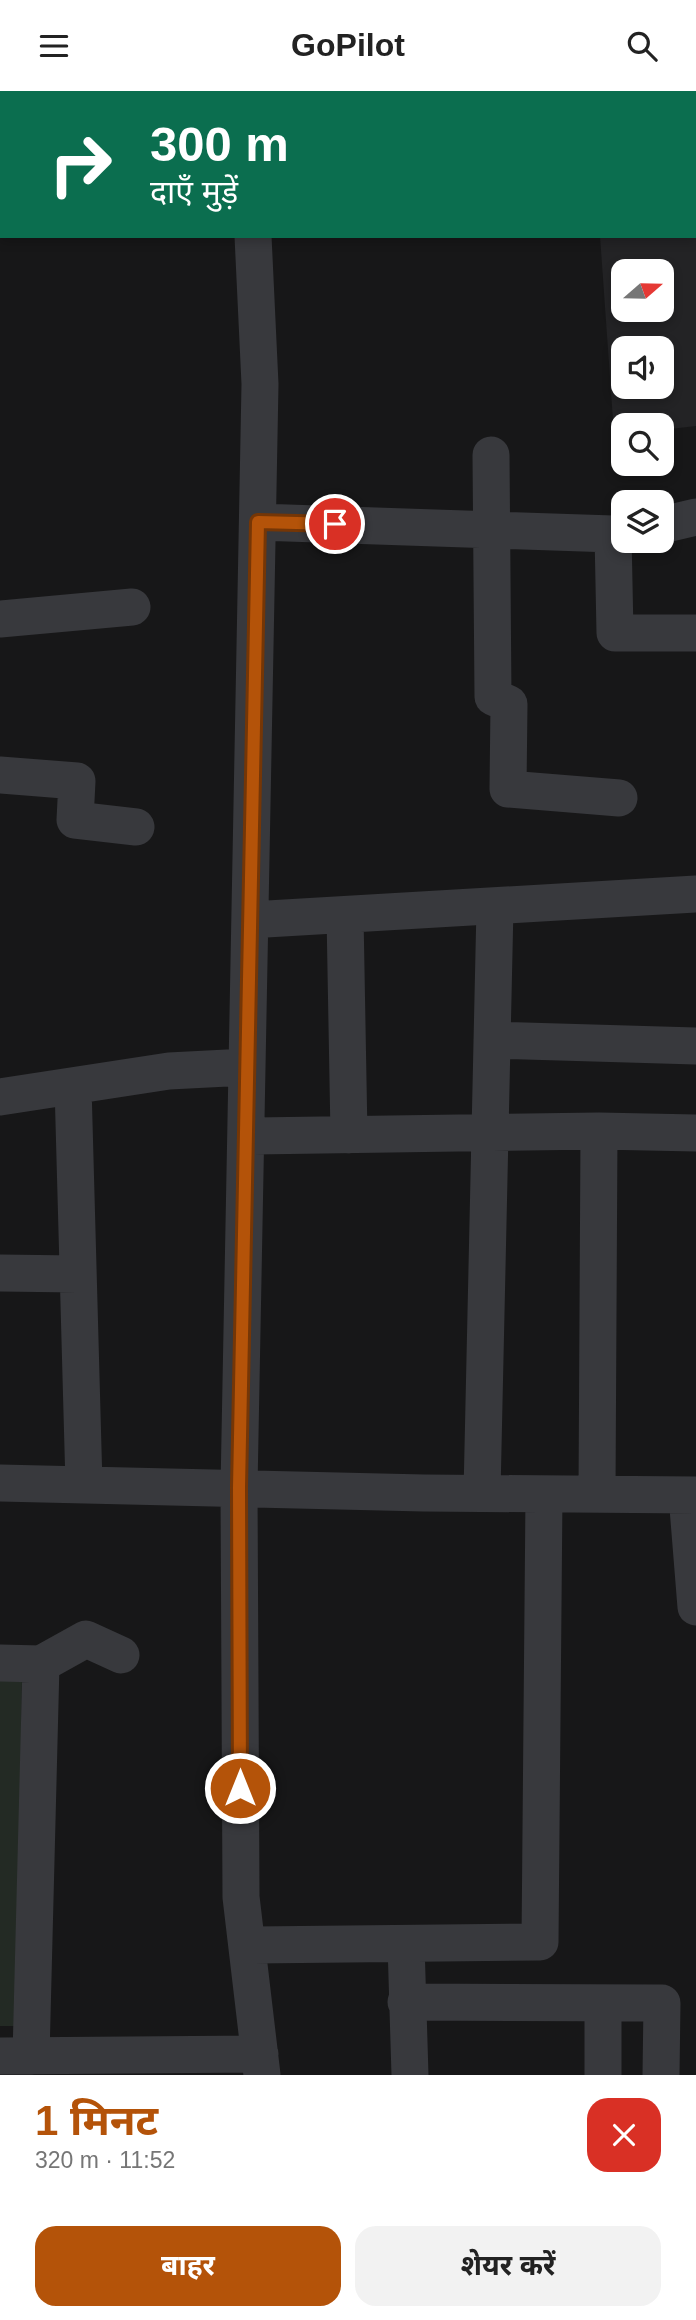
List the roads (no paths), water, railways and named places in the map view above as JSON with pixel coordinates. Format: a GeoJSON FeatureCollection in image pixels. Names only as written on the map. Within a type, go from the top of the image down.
{"type":"FeatureCollection","features":[{"type":"Feature","properties":{"kind":"street"},"geometry":{"type":"LineString","coordinates":[[41,1664],[9,2061],[261,2065],[241,1897],[239,1488],[260,384],[253,238]]}},
{"type":"Feature","properties":{"kind":"street"},"geometry":{"type":"LineString","coordinates":[[491,455],[493,697],[509,704],[508,789],[619,798]]}},
{"type":"Feature","properties":{"kind":"street"},"geometry":{"type":"LineString","coordinates":[[674,522],[696,517]]}},
{"type":"Feature","properties":{"kind":"street"},"geometry":{"type":"LineString","coordinates":[[258,522],[611,533]]}},
{"type":"Feature","properties":{"kind":"street"},"geometry":{"type":"LineString","coordinates":[[617,553],[615,633],[696,633]]}},
{"type":"Feature","properties":{"kind":"street"},"geometry":{"type":"LineString","coordinates":[[0,619],[132,607]]}},
{"type":"Feature","properties":{"kind":"street"},"geometry":{"type":"LineString","coordinates":[[0,775],[77,781],[75,820],[136,828]]}},
{"type":"Feature","properties":{"kind":"street"},"geometry":{"type":"LineString","coordinates":[[250,920],[696,894]]}},
{"type":"Feature","properties":{"kind":"street"},"geometry":{"type":"LineString","coordinates":[[482,1493],[495,907]]}},
{"type":"Feature","properties":{"kind":"street"},"geometry":{"type":"LineString","coordinates":[[345,915],[349,1135]]}},
{"type":"Feature","properties":{"kind":"street"},"geometry":{"type":"LineString","coordinates":[[492,1040],[696,1046]]}},
{"type":"Feature","properties":{"kind":"street"},"geometry":{"type":"LineString","coordinates":[[0,1097],[169,1071],[247,1067]]}},
{"type":"Feature","properties":{"kind":"street"},"geometry":{"type":"LineString","coordinates":[[73,1086],[84,1485]]}},
{"type":"Feature","properties":{"kind":"street"},"geometry":{"type":"LineString","coordinates":[[246,1136],[599,1131],[696,1133]]}},
{"type":"Feature","properties":{"kind":"street"},"geometry":{"type":"LineString","coordinates":[[597,1494],[599,1131]]}},
{"type":"Feature","properties":{"kind":"street"},"geometry":{"type":"LineString","coordinates":[[0,1273],[77,1274]]}},
{"type":"Feature","properties":{"kind":"street"},"geometry":{"type":"LineString","coordinates":[[0,1483],[692,1495],[696,1607]]}},
{"type":"Feature","properties":{"kind":"street"},"geometry":{"type":"LineString","coordinates":[[247,1945],[540,1942],[544,1494]]}},
{"type":"Feature","properties":{"kind":"street"},"geometry":{"type":"LineString","coordinates":[[0,1663],[41,1664],[86,1639],[121,1655]]}},
{"type":"Feature","properties":{"kind":"street"},"geometry":{"type":"LineString","coordinates":[[406,1944],[410,2075]]}},
{"type":"Feature","properties":{"kind":"street"},"geometry":{"type":"LineString","coordinates":[[406,2002],[663,2003],[662,2075]]}},
{"type":"Feature","properties":{"kind":"street"},"geometry":{"type":"LineString","coordinates":[[603,2003],[603,2075]]}}]}
